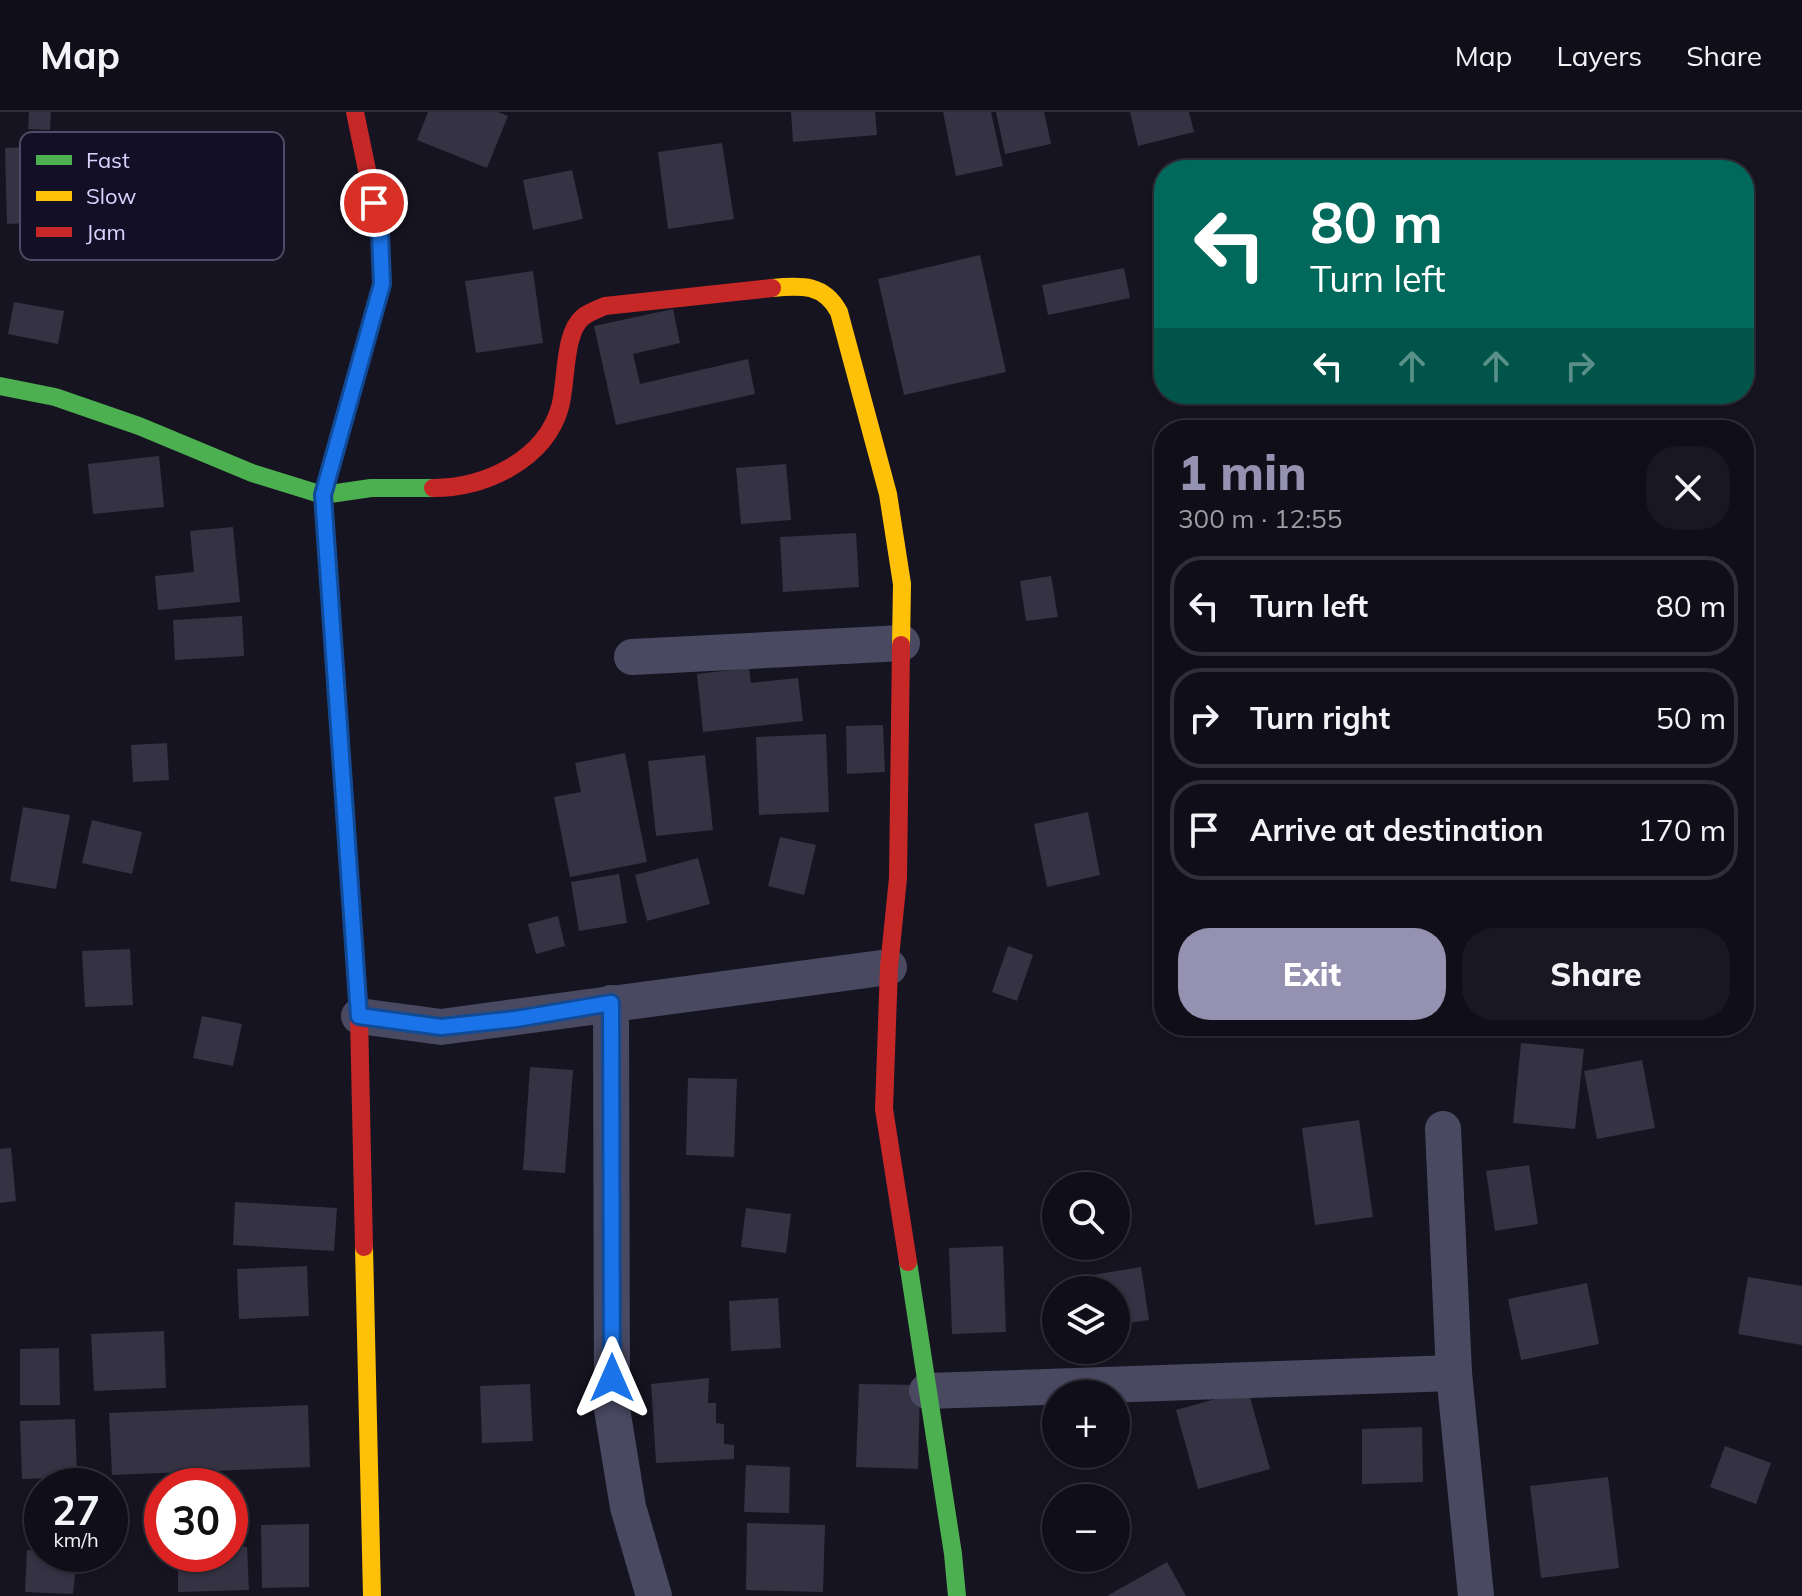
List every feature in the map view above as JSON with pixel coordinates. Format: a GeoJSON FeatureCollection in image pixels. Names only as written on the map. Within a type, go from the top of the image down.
{"type":"FeatureCollection","features":[{"type":"Feature","properties":{"kind":"street"},"geometry":{"type":"LineString","coordinates":[[355,112],[380,233],[382,284],[323,495],[359,1016],[372,1596]]}},
{"type":"Feature","properties":{"kind":"street"},"geometry":{"type":"LineString","coordinates":[[0,386],[55,397],[139,426],[252,473],[323,495],[371,488],[450,488],[504,472],[539,448],[560,408],[571,336],[581,318],[605,306],[784,287],[818,289],[831,297],[839,312],[888,494],[902,584],[898,878],[889,967],[884,1109],[957,1596]]}},
{"type":"Feature","properties":{"kind":"street"},"geometry":{"type":"LineString","coordinates":[[632,657],[902,643]]}},
{"type":"Feature","properties":{"kind":"street"},"geometry":{"type":"LineString","coordinates":[[359,1016],[441,1027],[889,967]]}},
{"type":"Feature","properties":{"kind":"street"},"geometry":{"type":"LineString","coordinates":[[611,1003],[612,1409],[628,1507],[654,1596]]}},
{"type":"Feature","properties":{"kind":"street"},"geometry":{"type":"LineString","coordinates":[[1443,1129],[1454,1373],[1476,1596]]}},
{"type":"Feature","properties":{"kind":"street"},"geometry":{"type":"LineString","coordinates":[[927,1391],[1454,1373]]}},
{"type":"Feature","properties":{"kind":"building"},"geometry":{"type":"Polygon","coordinates":[[[29,112],[51,112],[50,130],[28,129],[29,112]]]}},
{"type":"Feature","properties":{"kind":"building"},"geometry":{"type":"Polygon","coordinates":[[[428,112],[498,112],[508,116],[487,168],[417,140],[428,112]]]}},
{"type":"Feature","properties":{"kind":"building"},"geometry":{"type":"Polygon","coordinates":[[[791,112],[875,112],[877,135],[793,142],[791,112]]]}},
{"type":"Feature","properties":{"kind":"building"},"geometry":{"type":"Polygon","coordinates":[[[943,112],[991,112],[1003,166],[956,176],[943,112]]]}},
{"type":"Feature","properties":{"kind":"building"},"geometry":{"type":"Polygon","coordinates":[[[996,112],[1044,112],[1051,144],[1005,154],[996,112]]]}},
{"type":"Feature","properties":{"kind":"building"},"geometry":{"type":"Polygon","coordinates":[[[1130,112],[1189,112],[1194,132],[1138,146],[1130,112]]]}},
{"type":"Feature","properties":{"kind":"building"},"geometry":{"type":"Polygon","coordinates":[[[722,143],[734,219],[668,229],[658,152],[722,143]]]}},
{"type":"Feature","properties":{"kind":"building"},"geometry":{"type":"Polygon","coordinates":[[[20,147],[20,223],[7,224],[5,148],[20,147]]]}},
{"type":"Feature","properties":{"kind":"building"},"geometry":{"type":"Polygon","coordinates":[[[572,170],[583,219],[533,230],[523,180],[572,170]]]}},
{"type":"Feature","properties":{"kind":"building"},"geometry":{"type":"Polygon","coordinates":[[[980,255],[1006,372],[904,395],[878,279],[980,255]]]}},
{"type":"Feature","properties":{"kind":"building"},"geometry":{"type":"Polygon","coordinates":[[[1124,268],[1130,298],[1048,315],[1042,285],[1124,268]]]}},
{"type":"Feature","properties":{"kind":"building"},"geometry":{"type":"Polygon","coordinates":[[[533,271],[543,343],[476,353],[465,281],[533,271]]]}},
{"type":"Feature","properties":{"kind":"building"},"geometry":{"type":"Polygon","coordinates":[[[14,302],[64,311],[58,344],[8,334],[14,302]]]}},
{"type":"Feature","properties":{"kind":"building"},"geometry":{"type":"Polygon","coordinates":[[[673,309],[680,343],[633,354],[640,384],[748,359],[755,394],[616,425],[594,326],[673,309]]]}},
{"type":"Feature","properties":{"kind":"building"},"geometry":{"type":"Polygon","coordinates":[[[159,456],[164,507],[93,514],[88,464],[159,456]]]}},
{"type":"Feature","properties":{"kind":"building"},"geometry":{"type":"Polygon","coordinates":[[[786,464],[791,520],[741,524],[736,468],[786,464]]]}},
{"type":"Feature","properties":{"kind":"building"},"geometry":{"type":"Polygon","coordinates":[[[233,527],[240,602],[158,610],[155,576],[194,572],[190,531],[233,527]]]}},
{"type":"Feature","properties":{"kind":"building"},"geometry":{"type":"Polygon","coordinates":[[[856,533],[859,587],[783,592],[780,537],[856,533]]]}},
{"type":"Feature","properties":{"kind":"building"},"geometry":{"type":"Polygon","coordinates":[[[1051,576],[1058,617],[1026,621],[1020,581],[1051,576]]]}},
{"type":"Feature","properties":{"kind":"building"},"geometry":{"type":"Polygon","coordinates":[[[242,616],[244,656],[175,660],[173,620],[242,616]]]}},
{"type":"Feature","properties":{"kind":"building"},"geometry":{"type":"Polygon","coordinates":[[[749,668],[751,683],[798,678],[803,721],[703,732],[697,674],[749,668]]]}},
{"type":"Feature","properties":{"kind":"building"},"geometry":{"type":"Polygon","coordinates":[[[883,725],[885,772],[847,774],[846,726],[883,725]]]}},
{"type":"Feature","properties":{"kind":"building"},"geometry":{"type":"Polygon","coordinates":[[[826,734],[829,812],[759,815],[756,737],[826,734]]]}},
{"type":"Feature","properties":{"kind":"building"},"geometry":{"type":"Polygon","coordinates":[[[167,743],[169,780],[133,782],[131,745],[167,743]]]}},
{"type":"Feature","properties":{"kind":"building"},"geometry":{"type":"Polygon","coordinates":[[[625,753],[647,862],[570,877],[554,797],[581,792],[575,763],[625,753]]]}},
{"type":"Feature","properties":{"kind":"building"},"geometry":{"type":"Polygon","coordinates":[[[705,755],[713,830],[656,836],[648,761],[705,755]]]}},
{"type":"Feature","properties":{"kind":"building"},"geometry":{"type":"Polygon","coordinates":[[[23,807],[70,815],[56,889],[10,881],[23,807]]]}},
{"type":"Feature","properties":{"kind":"building"},"geometry":{"type":"Polygon","coordinates":[[[1088,812],[1100,875],[1047,887],[1034,824],[1088,812]]]}},
{"type":"Feature","properties":{"kind":"building"},"geometry":{"type":"Polygon","coordinates":[[[92,820],[142,832],[132,874],[82,863],[92,820]]]}},
{"type":"Feature","properties":{"kind":"building"},"geometry":{"type":"Polygon","coordinates":[[[780,837],[816,845],[804,895],[768,886],[780,837]]]}},
{"type":"Feature","properties":{"kind":"building"},"geometry":{"type":"Polygon","coordinates":[[[698,858],[710,904],[647,921],[635,875],[698,858]]]}},
{"type":"Feature","properties":{"kind":"building"},"geometry":{"type":"Polygon","coordinates":[[[619,874],[627,923],[579,931],[571,882],[619,874]]]}},
{"type":"Feature","properties":{"kind":"building"},"geometry":{"type":"Polygon","coordinates":[[[558,916],[565,946],[536,954],[528,924],[558,916]]]}},
{"type":"Feature","properties":{"kind":"building"},"geometry":{"type":"Polygon","coordinates":[[[1008,946],[1033,955],[1017,1001],[992,992],[1008,946]]]}},
{"type":"Feature","properties":{"kind":"building"},"geometry":{"type":"Polygon","coordinates":[[[130,949],[133,1005],[85,1007],[82,951],[130,949]]]}},
{"type":"Feature","properties":{"kind":"building"},"geometry":{"type":"Polygon","coordinates":[[[202,1016],[242,1024],[233,1066],[193,1058],[202,1016]]]}},
{"type":"Feature","properties":{"kind":"building"},"geometry":{"type":"Polygon","coordinates":[[[1521,1043],[1584,1049],[1575,1129],[1513,1123],[1521,1043]]]}},
{"type":"Feature","properties":{"kind":"building"},"geometry":{"type":"Polygon","coordinates":[[[1642,1060],[1655,1128],[1597,1139],[1584,1071],[1642,1060]]]}},
{"type":"Feature","properties":{"kind":"building"},"geometry":{"type":"Polygon","coordinates":[[[530,1067],[573,1070],[565,1173],[523,1170],[530,1067]]]}},
{"type":"Feature","properties":{"kind":"building"},"geometry":{"type":"Polygon","coordinates":[[[688,1078],[737,1079],[734,1157],[686,1155],[688,1078]]]}},
{"type":"Feature","properties":{"kind":"building"},"geometry":{"type":"Polygon","coordinates":[[[1359,1120],[1373,1217],[1315,1225],[1302,1128],[1359,1120]]]}},
{"type":"Feature","properties":{"kind":"building"},"geometry":{"type":"Polygon","coordinates":[[[11,1148],[16,1201],[0,1203],[0,1149],[11,1148]]]}},
{"type":"Feature","properties":{"kind":"building"},"geometry":{"type":"Polygon","coordinates":[[[1529,1165],[1538,1224],[1495,1231],[1486,1171],[1529,1165]]]}},
{"type":"Feature","properties":{"kind":"building"},"geometry":{"type":"Polygon","coordinates":[[[235,1202],[337,1208],[334,1251],[233,1245],[235,1202]]]}},
{"type":"Feature","properties":{"kind":"building"},"geometry":{"type":"Polygon","coordinates":[[[746,1208],[791,1214],[786,1253],[741,1247],[746,1208]]]}},
{"type":"Feature","properties":{"kind":"building"},"geometry":{"type":"Polygon","coordinates":[[[1003,1246],[1006,1332],[952,1334],[949,1248],[1003,1246]]]}},
{"type":"Feature","properties":{"kind":"building"},"geometry":{"type":"Polygon","coordinates":[[[307,1266],[309,1316],[239,1319],[237,1269],[307,1266]]]}},
{"type":"Feature","properties":{"kind":"building"},"geometry":{"type":"Polygon","coordinates":[[[1141,1267],[1149,1320],[1130,1323],[1130,1276],[1086,1276],[1141,1267]]]}},
{"type":"Feature","properties":{"kind":"building"},"geometry":{"type":"Polygon","coordinates":[[[1748,1277],[1802,1286],[1802,1345],[1738,1334],[1748,1277]]]}},
{"type":"Feature","properties":{"kind":"building"},"geometry":{"type":"Polygon","coordinates":[[[1587,1283],[1599,1344],[1521,1360],[1508,1299],[1587,1283]]]}},
{"type":"Feature","properties":{"kind":"building"},"geometry":{"type":"Polygon","coordinates":[[[778,1298],[781,1348],[731,1351],[729,1301],[778,1298]]]}},
{"type":"Feature","properties":{"kind":"building"},"geometry":{"type":"Polygon","coordinates":[[[164,1331],[166,1388],[94,1391],[91,1334],[164,1331]]]}},
{"type":"Feature","properties":{"kind":"building"},"geometry":{"type":"Polygon","coordinates":[[[59,1348],[60,1405],[20,1405],[20,1349],[59,1348]]]}},
{"type":"Feature","properties":{"kind":"building"},"geometry":{"type":"Polygon","coordinates":[[[709,1378],[708,1403],[716,1403],[716,1423],[724,1424],[724,1444],[734,1445],[734,1459],[656,1463],[651,1384],[709,1378]]]}},
{"type":"Feature","properties":{"kind":"building"},"geometry":{"type":"Polygon","coordinates":[[[530,1384],[533,1441],[482,1443],[480,1386],[530,1384]]]}},
{"type":"Feature","properties":{"kind":"building"},"geometry":{"type":"Polygon","coordinates":[[[859,1384],[920,1385],[918,1469],[856,1467],[859,1384]]]}},
{"type":"Feature","properties":{"kind":"building"},"geometry":{"type":"Polygon","coordinates":[[[1248,1390],[1270,1469],[1198,1489],[1176,1410],[1248,1390]]]}},
{"type":"Feature","properties":{"kind":"building"},"geometry":{"type":"Polygon","coordinates":[[[308,1405],[310,1467],[144,1468],[144,1474],[128,1474],[128,1468],[112,1468],[109,1413],[308,1405]]]}},
{"type":"Feature","properties":{"kind":"building"},"geometry":{"type":"Polygon","coordinates":[[[75,1419],[77,1468],[24,1468],[22,1479],[20,1421],[75,1419]]]}},
{"type":"Feature","properties":{"kind":"building"},"geometry":{"type":"Polygon","coordinates":[[[1422,1427],[1423,1482],[1362,1484],[1362,1429],[1422,1427]]]}},
{"type":"Feature","properties":{"kind":"building"},"geometry":{"type":"Polygon","coordinates":[[[1725,1446],[1771,1463],[1756,1504],[1710,1487],[1725,1446]]]}},
{"type":"Feature","properties":{"kind":"building"},"geometry":{"type":"Polygon","coordinates":[[[746,1465],[790,1467],[789,1513],[744,1512],[746,1465]]]}},
{"type":"Feature","properties":{"kind":"building"},"geometry":{"type":"Polygon","coordinates":[[[1608,1477],[1619,1568],[1541,1578],[1530,1486],[1608,1477]]]}},
{"type":"Feature","properties":{"kind":"building"},"geometry":{"type":"Polygon","coordinates":[[[747,1523],[825,1525],[823,1592],[746,1590],[747,1523]]]}},
{"type":"Feature","properties":{"kind":"building"},"geometry":{"type":"Polygon","coordinates":[[[309,1524],[309,1587],[262,1588],[261,1525],[309,1524]]]}},
{"type":"Feature","properties":{"kind":"building"},"geometry":{"type":"Polygon","coordinates":[[[1167,1562],[1186,1596],[1107,1596],[1167,1562]]]}},
{"type":"Feature","properties":{"kind":"building"},"geometry":{"type":"Polygon","coordinates":[[[248,1568],[249,1590],[178,1592],[178,1572],[248,1572],[248,1568]]]}},
{"type":"Feature","properties":{"kind":"building"},"geometry":{"type":"Polygon","coordinates":[[[26,1572],[75,1572],[73,1594],[25,1592],[26,1572]]]}},
{"type":"Feature","properties":{"kind":"traffic: fast"},"geometry":{"type":"LineString","coordinates":[[0,386],[55,397],[139,426],[252,473],[323,495],[371,488],[433,488]]}},
{"type":"Feature","properties":{"kind":"traffic: fast"},"geometry":{"type":"LineString","coordinates":[[908,1262],[957,1596]]}},
{"type":"Feature","properties":{"kind":"traffic: slow"},"geometry":{"type":"LineString","coordinates":[[772,288],[811,288],[826,296],[839,312],[888,494],[902,584],[901,645]]}},
{"type":"Feature","properties":{"kind":"traffic: slow"},"geometry":{"type":"LineString","coordinates":[[325,518],[354,943]]}},
{"type":"Feature","properties":{"kind":"traffic: slow"},"geometry":{"type":"LineString","coordinates":[[364,1247],[372,1596]]}},
{"type":"Feature","properties":{"kind":"traffic: jam"},"geometry":{"type":"LineString","coordinates":[[325,518],[323,495],[382,284],[380,233],[355,112]]}},
{"type":"Feature","properties":{"kind":"traffic: jam"},"geometry":{"type":"LineString","coordinates":[[433,488],[473,483],[492,476],[527,456],[541,442],[560,407],[572,334],[588,314],[605,306],[772,288]]}},
{"type":"Feature","properties":{"kind":"traffic: jam"},"geometry":{"type":"LineString","coordinates":[[901,645],[898,878],[889,967],[884,1109],[908,1262]]}},
{"type":"Feature","properties":{"kind":"traffic: jam"},"geometry":{"type":"LineString","coordinates":[[354,943],[359,1016],[364,1247]]}},
{"type":"Feature","properties":{"kind":"route"},"geometry":{"type":"LineString","coordinates":[[374,203],[380,233],[382,284],[323,495],[359,1016],[441,1027],[516,1019],[611,1003],[612,1378]]}}]}
